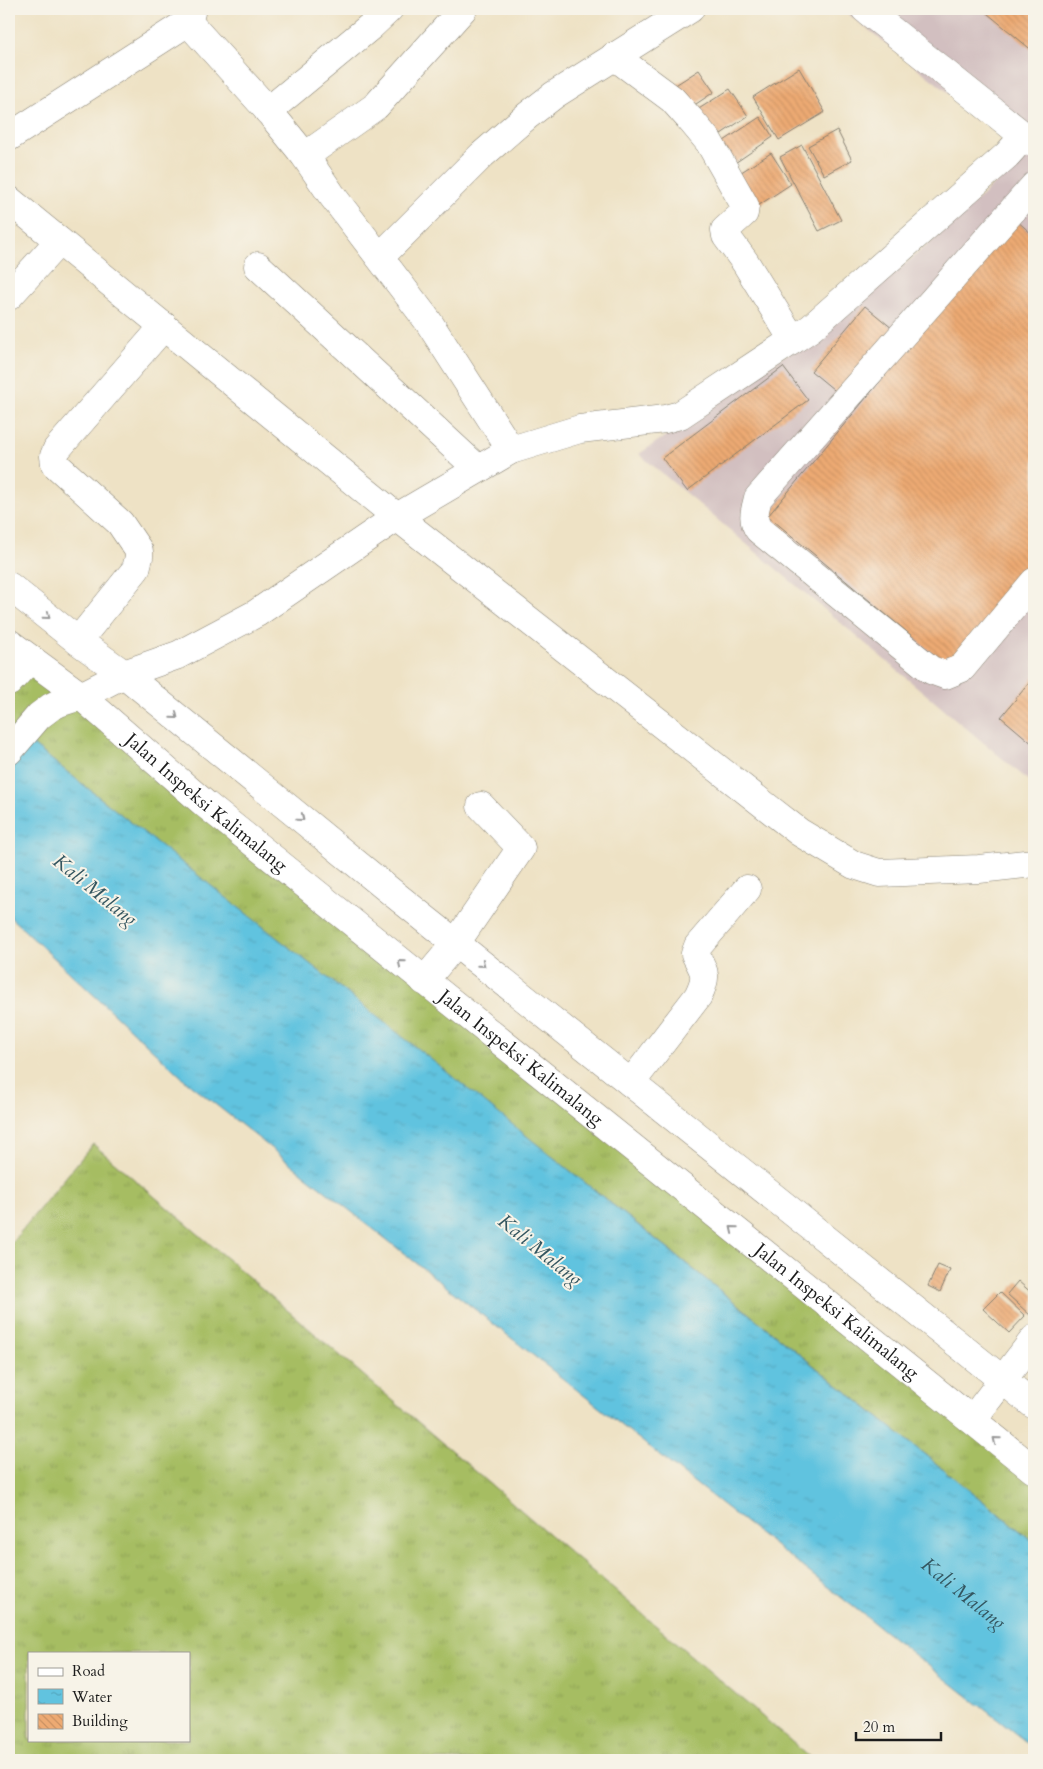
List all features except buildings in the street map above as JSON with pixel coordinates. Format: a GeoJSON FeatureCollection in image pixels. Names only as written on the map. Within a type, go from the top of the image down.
{"type":"FeatureCollection","features":[{"type":"Feature","properties":{"kind":"street"},"geometry":{"type":"LineString","coordinates":[[268,112],[389,9]]}},
{"type":"Feature","properties":{"kind":"street"},"geometry":{"type":"LineString","coordinates":[[305,156],[376,106],[463,9]]}},
{"type":"Feature","properties":{"kind":"street"},"geometry":{"type":"LineString","coordinates":[[380,257],[482,155],[554,95],[690,9]]}},
{"type":"Feature","properties":{"kind":"street"},"geometry":{"type":"LineString","coordinates":[[9,751],[39,716],[59,703],[82,696],[124,674],[178,655],[257,613],[397,517],[511,450],[580,429],[664,419],[680,415],[811,328],[1006,156],[1029,139],[865,9]]}},
{"type":"Feature","properties":{"kind":"street"},"geometry":{"type":"LineString","coordinates":[[9,137],[190,15],[305,156],[428,320],[511,450]]}},
{"type":"Feature","properties":{"kind":"street"},"geometry":{"type":"LineString","coordinates":[[614,56],[672,99],[709,142],[745,206],[744,213],[725,230],[726,236],[745,262],[793,340]]}},
{"type":"Feature","properties":{"kind":"street"},"geometry":{"type":"LineString","coordinates":[[9,200],[397,517],[799,832],[854,866],[879,872],[979,869],[1034,863]]}},
{"type":"Feature","properties":{"kind":"street"},"geometry":{"type":"LineString","coordinates":[[1030,201],[758,498],[754,524],[931,670],[945,675],[962,668],[1034,582]]}},
{"type":"Feature","properties":{"kind":"street"},"geometry":{"type":"LineString","coordinates":[[9,296],[59,241]]}},
{"type":"Feature","properties":{"kind":"street"},"geometry":{"type":"LineString","coordinates":[[258,266],[478,469]]}},
{"type":"Feature","properties":{"kind":"street"},"geometry":{"type":"LineString","coordinates":[[78,642],[136,569],[139,551],[120,523],[55,464],[54,456],[57,449],[164,326]]}},
{"type":"Feature","properties":{"kind":"street"},"geometry":{"type":"LineString","coordinates":[[9,586],[78,642],[124,674],[456,943],[1034,1405]]}},
{"type":"Feature","properties":{"kind":"street","name":"Jalan Inspeksi Kalimalang"},"geometry":{"type":"LineString","coordinates":[[9,643],[82,696],[205,804],[1034,1470]]}},
{"type":"Feature","properties":{"kind":"street"},"geometry":{"type":"LineString","coordinates":[[9,682],[30,659]]}},
{"type":"Feature","properties":{"kind":"street"},"geometry":{"type":"LineString","coordinates":[[424,981],[456,943],[521,848],[482,806]]}},
{"type":"Feature","properties":{"kind":"street"},"geometry":{"type":"LineString","coordinates":[[631,1083],[698,996],[705,982],[703,969],[695,954],[698,946],[747,889]]}},
{"type":"Feature","properties":{"kind":"street"},"geometry":{"type":"LineString","coordinates":[[972,1420],[1034,1339]]}},
{"type":"Feature","properties":{"kind":"shaded area"},"geometry":{"type":"Polygon","coordinates":[[[842,9],[1034,9],[1034,785],[639,454],[849,312],[939,235],[1027,154],[842,9]]]}},
{"type":"Feature","properties":{"kind":"green space"},"geometry":{"type":"Polygon","coordinates":[[[9,646],[1034,1470],[1034,1542],[637,1224],[9,726],[9,646]]]}},
{"type":"Feature","properties":{"kind":"green space"},"geometry":{"type":"Polygon","coordinates":[[[93,1144],[813,1760],[9,1760],[9,1246],[93,1144]]]}},
{"type":"Feature","properties":{"kind":"water"},"geometry":{"type":"Polygon","coordinates":[[[9,726],[428,1057],[1034,1542],[1034,1748],[186,1081],[9,916],[9,726]]]}},
{"type":"Feature","properties":{"kind":"waterway","name":"Kali Malang"},"geometry":{"type":"LineString","coordinates":[[809,1468],[870,1517]]}},
{"type":"Feature","properties":{"kind":"waterway","name":"Kali Malang"},"geometry":{"type":"LineString","coordinates":[[893,1536],[1034,1650]]}}]}
